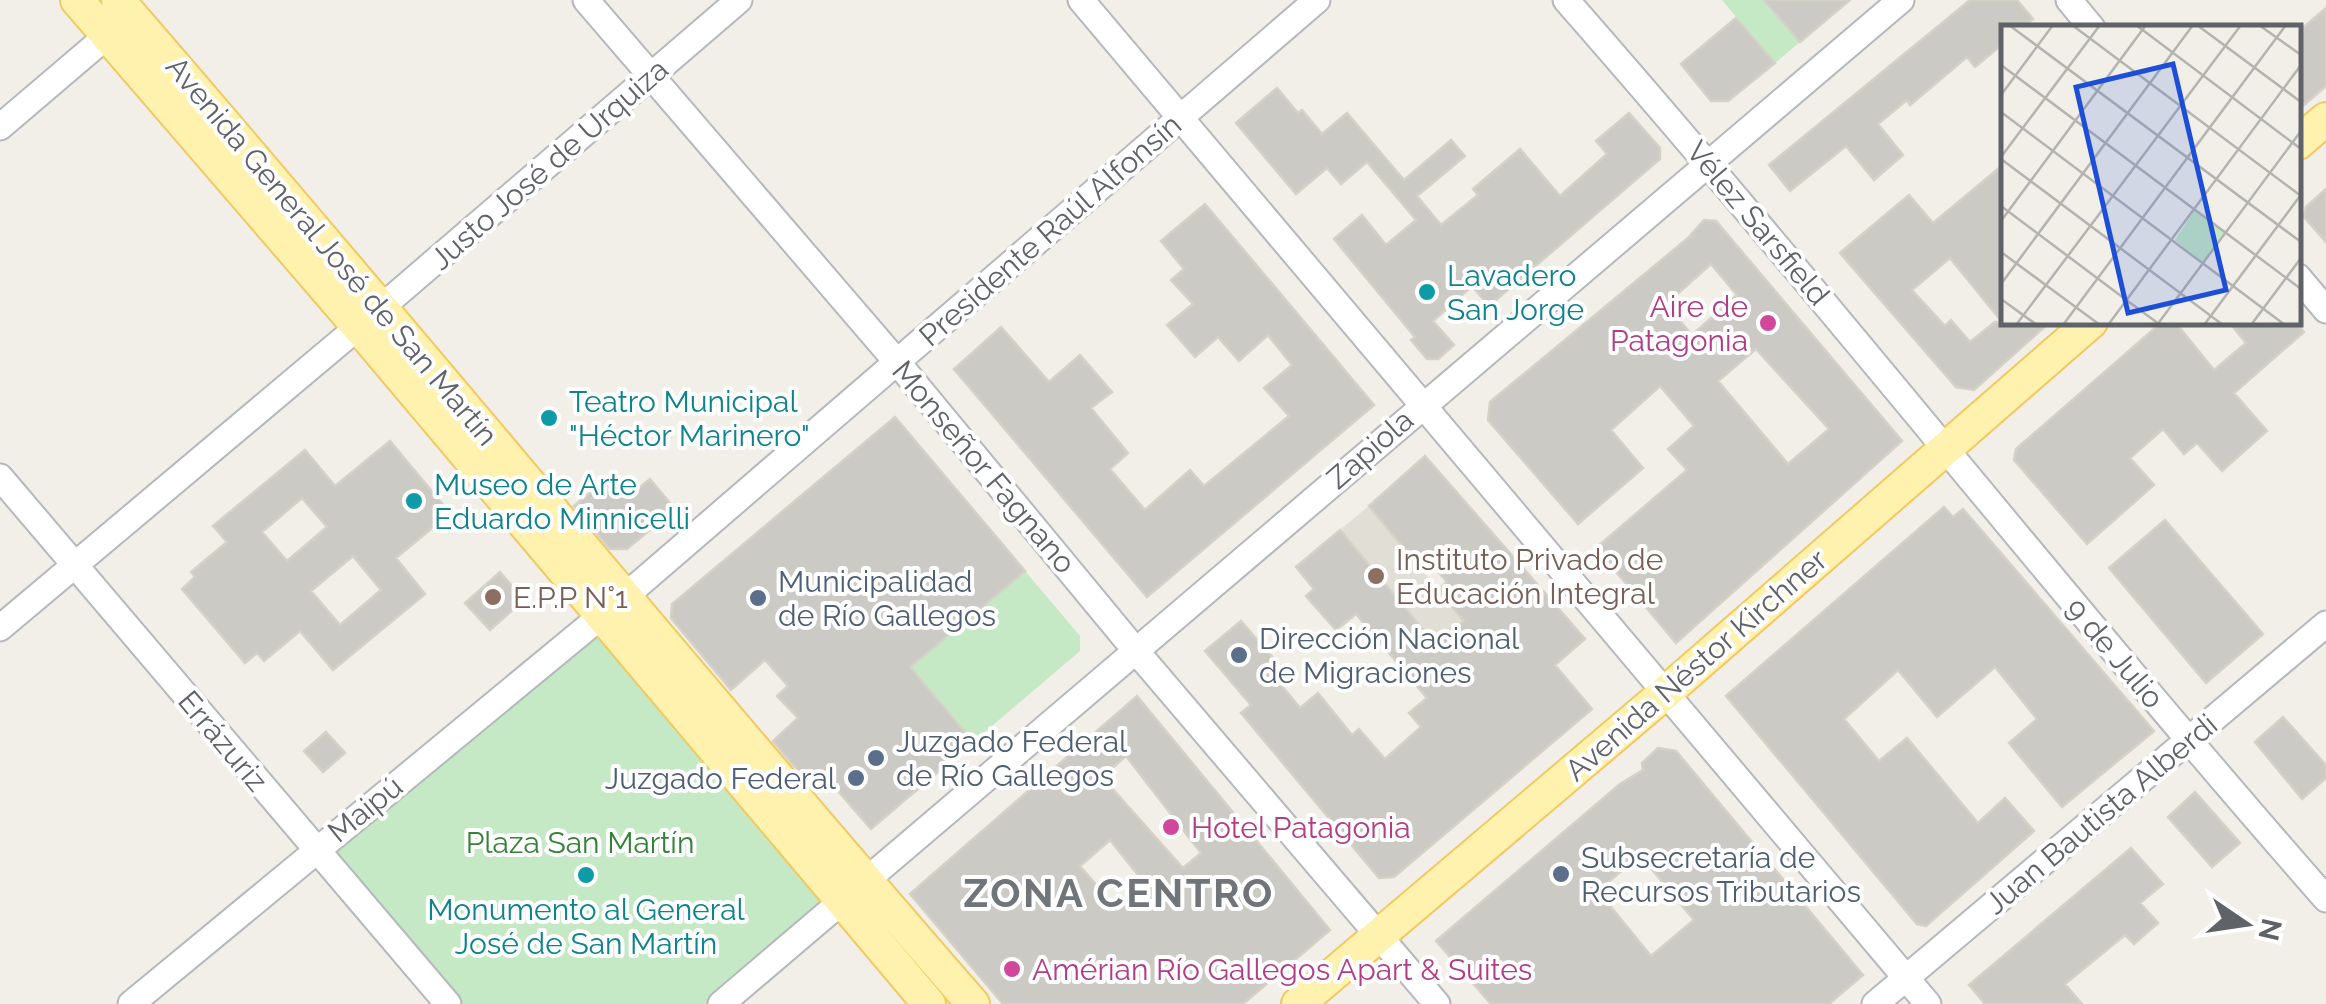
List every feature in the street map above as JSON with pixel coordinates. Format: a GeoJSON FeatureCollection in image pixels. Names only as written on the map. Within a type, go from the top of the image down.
{"type":"FeatureCollection","features":[{"type":"Feature","properties":{"kind":"main road","name":"Avenida General José de San Martín"},"geometry":{"type":"LineString","coordinates":[[78,0],[127,12],[370,316],[855,892],[973,1004]]}},
{"type":"Feature","properties":{"kind":"main road"},"geometry":{"type":"LineString","coordinates":[[2301,140],[2326,120]]}},
{"type":"Feature","properties":{"kind":"main road","name":"Avenida Néstor Kirchner"},"geometry":{"type":"LineString","coordinates":[[1298,1004],[1665,693],[2088,325]]}},
{"type":"Feature","properties":{"kind":"main road","name":"Avenida General José de San Martín"},"geometry":{"type":"LineString","coordinates":[[855,892],[930,1004]]}},
{"type":"Feature","properties":{"kind":"street","name":"Monseñor Fagnano"},"geometry":{"type":"LineString","coordinates":[[586,0],[897,362],[1437,1004]]}},
{"type":"Feature","properties":{"kind":"street","name":"Justo José de Urquiza"},"geometry":{"type":"LineString","coordinates":[[0,628],[739,0]]}},
{"type":"Feature","properties":{"kind":"street"},"geometry":{"type":"LineString","coordinates":[[1081,0],[1928,1004]]}},
{"type":"Feature","properties":{"kind":"street","name":"Presidente Raúl Alfonsín"},"geometry":{"type":"LineString","coordinates":[[612,607],[1316,0]]}},
{"type":"Feature","properties":{"kind":"street","name":"Vélez Sarsfield"},"geometry":{"type":"LineString","coordinates":[[1566,0],[1709,162],[1946,450]]}},
{"type":"Feature","properties":{"kind":"street","name":"Zapiola"},"geometry":{"type":"LineString","coordinates":[[721,1004],[1901,0]]}},
{"type":"Feature","properties":{"kind":"street"},"geometry":{"type":"LineString","coordinates":[[2069,0],[2090,25]]}},
{"type":"Feature","properties":{"kind":"street"},"geometry":{"type":"LineString","coordinates":[[0,127],[127,12]]}},
{"type":"Feature","properties":{"kind":"street"},"geometry":{"type":"LineString","coordinates":[[2301,281],[2326,310]]}},
{"type":"Feature","properties":{"kind":"street","name":"9 de Julio"},"geometry":{"type":"LineString","coordinates":[[1946,450],[2188,741],[2326,899]]}},
{"type":"Feature","properties":{"kind":"street","name":"Errázuriz"},"geometry":{"type":"LineString","coordinates":[[0,477],[448,1004]]}},
{"type":"Feature","properties":{"kind":"street","name":"Maipú"},"geometry":{"type":"LineString","coordinates":[[130,1004],[612,607]]}},
{"type":"Feature","properties":{"kind":"street","name":"Juan Bautista Alberdi"},"geometry":{"type":"LineString","coordinates":[[1875,1004],[2326,624]]}},
{"type":"Feature","properties":{"kind":"shaded area","name":"Instituto Privado de Educación Integral"},"geometry":{"type":"Polygon","coordinates":[[[1369,506],[1464,621],[1404,672],[1308,556],[1369,506]]]}},
{"type":"Feature","properties":{"kind":"green space"},"geometry":{"type":"Polygon","coordinates":[[[1722,0],[1764,0],[1800,42],[1775,63],[1722,0]]]}},
{"type":"Feature","properties":{"kind":"green space"},"geometry":{"type":"Polygon","coordinates":[[[1025,571],[1080,636],[1080,651],[973,742],[910,667],[1025,571]]]}},
{"type":"Feature","properties":{"kind":"green space","name":"Plaza San Martín"},"geometry":{"type":"Polygon","coordinates":[[[601,616],[843,903],[721,1004],[448,1004],[315,850],[601,616]]]}},
{"type":"Feature","properties":{"kind":"building"},"geometry":{"type":"Polygon","coordinates":[[[1764,0],[1850,0],[1800,42],[1764,0]]]}},
{"type":"Feature","properties":{"kind":"building"},"geometry":{"type":"Polygon","coordinates":[[[1970,0],[2017,0],[2033,19],[2026,25],[2001,25],[2001,45],[1975,67],[1967,57],[1910,105],[1907,100],[1878,124],[1903,155],[1874,180],[1846,146],[1790,191],[1769,165],[1970,0]]]}},
{"type":"Feature","properties":{"kind":"building"},"geometry":{"type":"Polygon","coordinates":[[[2326,8],[2326,86],[2301,107],[2301,29],[2326,8]]]}},
{"type":"Feature","properties":{"kind":"building"},"geometry":{"type":"Polygon","coordinates":[[[1736,18],[1775,63],[1728,101],[1711,101],[1681,64],[1736,18]]]}},
{"type":"Feature","properties":{"kind":"building"},"geometry":{"type":"Polygon","coordinates":[[[1277,88],[1322,134],[1347,113],[1404,180],[1451,140],[1465,156],[1417,196],[1441,225],[1478,195],[1473,189],[1520,149],[1560,196],[1607,154],[1596,141],[1629,113],[1660,148],[1660,159],[1489,306],[1472,286],[1433,321],[1454,345],[1438,359],[1427,359],[1411,340],[1415,337],[1334,239],[1362,215],[1386,245],[1416,220],[1367,162],[1341,184],[1327,168],[1296,194],[1236,123],[1277,88]]]}},
{"type":"Feature","properties":{"kind":"building"},"geometry":{"type":"Polygon","coordinates":[[[2001,166],[2001,321],[1950,258],[1912,290],[1945,326],[1951,320],[1970,342],[1995,322],[2047,325],[1974,390],[1956,387],[1840,253],[1909,195],[1933,223],[2001,166]]]}},
{"type":"Feature","properties":{"kind":"building"},"geometry":{"type":"Polygon","coordinates":[[[2326,189],[2326,242],[2304,217],[2306,207],[2326,189]]]}},
{"type":"Feature","properties":{"kind":"building"},"geometry":{"type":"Polygon","coordinates":[[[1205,204],[1374,405],[1147,597],[954,369],[1001,327],[1049,382],[1080,355],[1112,392],[1091,408],[1128,453],[1110,469],[1145,510],[1190,470],[1204,486],[1289,416],[1264,388],[1292,365],[1268,335],[1239,361],[1218,337],[1195,357],[1167,325],[1193,304],[1171,280],[1184,269],[1161,241],[1205,204]]]}},
{"type":"Feature","properties":{"kind":"building"},"geometry":{"type":"Polygon","coordinates":[[[1704,220],[1716,221],[1902,441],[1676,643],[1596,548],[1687,470],[1668,449],[1694,426],[1660,386],[1611,430],[1643,468],[1578,524],[1488,420],[1490,402],[1688,238],[1704,220]],[[1711,264],[1666,304],[1692,335],[1737,295],[1711,264]],[[1756,349],[1718,381],[1788,464],[1829,429],[1756,349]]]}},
{"type":"Feature","properties":{"kind":"building"},"geometry":{"type":"Polygon","coordinates":[[[2159,325],[2177,325],[2214,370],[2246,343],[2231,325],[2298,325],[2304,332],[2234,393],[2267,431],[2222,471],[2197,443],[2184,454],[2163,429],[2130,458],[2154,485],[2087,544],[2014,460],[2016,449],[2159,325]]]}},
{"type":"Feature","properties":{"kind":"building"},"geometry":{"type":"Polygon","coordinates":[[[895,417],[1025,571],[910,667],[973,742],[871,829],[824,775],[811,786],[773,741],[798,718],[777,696],[788,686],[765,660],[731,690],[671,618],[672,604],[895,417]]]}},
{"type":"Feature","properties":{"kind":"building"},"geometry":{"type":"Polygon","coordinates":[[[390,441],[450,513],[396,558],[425,594],[333,670],[300,631],[264,661],[257,653],[245,663],[182,589],[195,577],[191,572],[227,542],[213,526],[305,450],[335,486],[390,441]],[[302,498],[262,532],[287,561],[327,527],[302,498]],[[353,556],[311,591],[340,625],[381,590],[353,556]]]}},
{"type":"Feature","properties":{"kind":"building"},"geometry":{"type":"Polygon","coordinates":[[[1425,456],[1585,639],[1555,665],[1592,709],[1394,877],[1379,878],[1241,713],[1251,705],[1205,651],[1241,621],[1273,658],[1265,665],[1300,708],[1318,693],[1352,735],[1359,729],[1385,759],[1421,727],[1409,713],[1427,698],[1356,614],[1336,630],[1306,596],[1314,589],[1296,567],[1340,530],[1436,645],[1464,621],[1438,590],[1447,582],[1424,556],[1416,563],[1369,506],[1425,456]]]}},
{"type":"Feature","properties":{"kind":"building"},"geometry":{"type":"Polygon","coordinates":[[[614,472],[632,494],[650,479],[675,509],[627,549],[610,549],[574,506],[614,472]]]}},
{"type":"Feature","properties":{"kind":"building"},"geometry":{"type":"Polygon","coordinates":[[[1944,507],[1953,517],[1963,509],[2154,731],[2062,807],[2009,743],[2037,719],[1995,667],[1937,717],[1898,670],[1844,719],[1879,761],[1907,738],[1978,823],[2005,798],[2034,831],[1926,926],[1917,924],[1726,696],[1944,507]]]}},
{"type":"Feature","properties":{"kind":"building"},"geometry":{"type":"Polygon","coordinates":[[[2165,520],[2263,634],[2206,683],[2109,568],[2165,520]]]}},
{"type":"Feature","properties":{"kind":"building"},"geometry":{"type":"Polygon","coordinates":[[[500,572],[524,600],[490,630],[465,603],[500,572]]]}},
{"type":"Feature","properties":{"kind":"building"},"geometry":{"type":"Polygon","coordinates":[[[1137,696],[1330,930],[1243,1004],[1003,1004],[910,894],[1137,696]],[[1126,756],[1102,777],[1183,868],[1201,853],[1126,756]],[[1110,840],[1080,866],[1118,910],[1146,885],[1110,840]]]}},
{"type":"Feature","properties":{"kind":"building"},"geometry":{"type":"Polygon","coordinates":[[[2283,717],[2326,765],[2326,778],[2302,799],[2255,742],[2283,717]]]}},
{"type":"Feature","properties":{"kind":"building"},"geometry":{"type":"Polygon","coordinates":[[[326,732],[345,753],[323,772],[304,751],[326,732]]]}},
{"type":"Feature","properties":{"kind":"building"},"geometry":{"type":"Polygon","coordinates":[[[1658,748],[1676,751],[1863,975],[1829,1004],[1491,1004],[1436,941],[1620,784],[1643,770],[1642,763],[1658,748]],[[1640,855],[1598,891],[1651,956],[1694,920],[1640,855]]]}},
{"type":"Feature","properties":{"kind":"building"},"geometry":{"type":"Polygon","coordinates":[[[2195,792],[2240,843],[2212,867],[2168,817],[2195,792]]]}},
{"type":"Feature","properties":{"kind":"building"},"geometry":{"type":"Polygon","coordinates":[[[2131,848],[2163,884],[2140,903],[2158,923],[2134,944],[2125,935],[2065,984],[2082,1004],[1985,1004],[1969,985],[2131,848]]]}},
{"type":"Feature","properties":{"kind":"place","name":"Lavadero San Jorge"},"geometry":{"type":"Point","coordinates":[1427,292]}},
{"type":"Feature","properties":{"kind":"place","name":"Aire de Patagonia"},"geometry":{"type":"Point","coordinates":[1768,323]}},
{"type":"Feature","properties":{"kind":"place","name":"Teatro Municipal \"Héctor Marinero\""},"geometry":{"type":"Point","coordinates":[549,418]}},
{"type":"Feature","properties":{"kind":"place","name":"Museo de Arte Eduardo Minnicelli"},"geometry":{"type":"Point","coordinates":[414,501]}},
{"type":"Feature","properties":{"kind":"place","name":"Instituto Privado de Educación Integral"},"geometry":{"type":"Point","coordinates":[1376,576]}},
{"type":"Feature","properties":{"kind":"place","name":"E.P.P N°1"},"geometry":{"type":"Point","coordinates":[493,597]}},
{"type":"Feature","properties":{"kind":"place","name":"Municipalidad de Río Gallegos"},"geometry":{"type":"Point","coordinates":[758,598]}},
{"type":"Feature","properties":{"kind":"place","name":"Dirección Nacional de Migraciones"},"geometry":{"type":"Point","coordinates":[1239,655]}},
{"type":"Feature","properties":{"kind":"place","name":"Juzgado Federal de Río Gallegos"},"geometry":{"type":"Point","coordinates":[876,758]}},
{"type":"Feature","properties":{"kind":"place","name":"Juzgado Federal"},"geometry":{"type":"Point","coordinates":[856,778]}},
{"type":"Feature","properties":{"kind":"place","name":"Hotel Patagonia"},"geometry":{"type":"Point","coordinates":[1171,827]}},
{"type":"Feature","properties":{"kind":"place","name":"Subsecretaría de Recursos Tributarios"},"geometry":{"type":"Point","coordinates":[1561,874]}},
{"type":"Feature","properties":{"kind":"place","name":"Monumento al General José de San Martín"},"geometry":{"type":"Point","coordinates":[586,875]}},
{"type":"Feature","properties":{"kind":"place","name":"Amérian Río Gallegos Apart & Suites"},"geometry":{"type":"Point","coordinates":[1012,969]}},
{"type":"Feature","properties":{"kind":"district","name":"ZONA CENTRO"},"geometry":{"type":"Point","coordinates":[1119,892]}}]}
